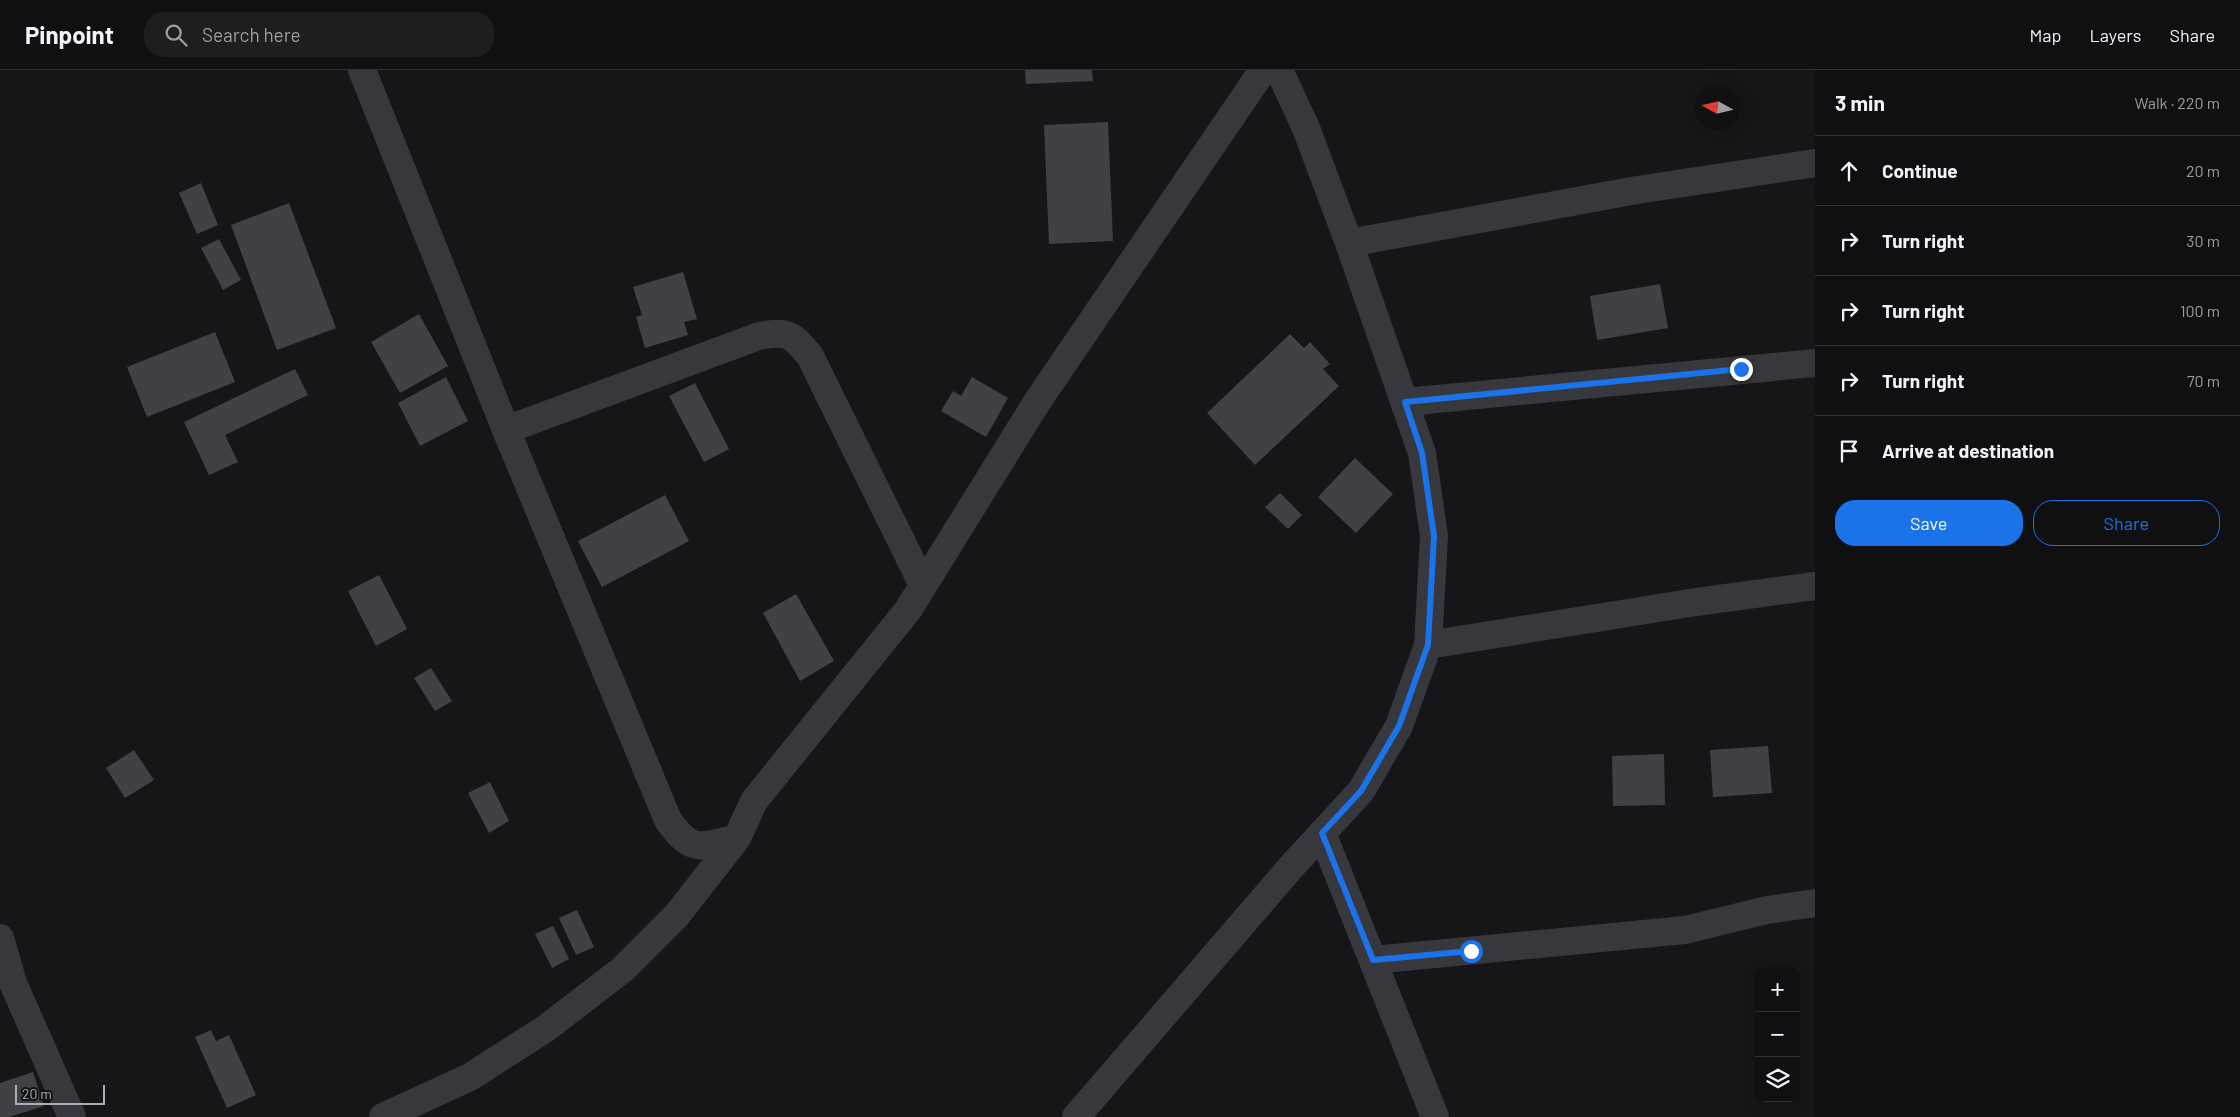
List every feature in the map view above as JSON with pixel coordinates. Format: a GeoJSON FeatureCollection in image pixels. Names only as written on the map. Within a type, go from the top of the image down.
{"type":"FeatureCollection","features":[{"type":"Feature","properties":{"kind":"street"},"geometry":{"type":"LineString","coordinates":[[362,70],[506,430],[668,820],[681,838],[700,847],[737,838]]}},
{"type":"Feature","properties":{"kind":"street"},"geometry":{"type":"LineString","coordinates":[[383,1117],[470,1077],[545,1029],[623,969],[677,915],[737,838],[754,802],[908,610],[1037,402],[1263,70]]}},
{"type":"Feature","properties":{"kind":"street"},"geometry":{"type":"LineString","coordinates":[[1076,1117],[1322,833],[1361,791],[1399,726],[1428,645],[1434,536],[1422,453],[1350,243],[1306,128],[1279,70]]}},
{"type":"Feature","properties":{"kind":"street"},"geometry":{"type":"LineString","coordinates":[[1350,243],[1637,190],[1815,163]]}},
{"type":"Feature","properties":{"kind":"street"},"geometry":{"type":"LineString","coordinates":[[506,430],[759,336],[780,332],[796,339],[810,356],[923,585]]}},
{"type":"Feature","properties":{"kind":"street"},"geometry":{"type":"LineString","coordinates":[[1405,402],[1815,363]]}},
{"type":"Feature","properties":{"kind":"street"},"geometry":{"type":"LineString","coordinates":[[1428,645],[1696,602],[1815,586]]}},
{"type":"Feature","properties":{"kind":"street"},"geometry":{"type":"LineString","coordinates":[[1322,833],[1436,1117]]}},
{"type":"Feature","properties":{"kind":"street"},"geometry":{"type":"LineString","coordinates":[[1373,960],[1685,930],[1767,910],[1815,903]]}},
{"type":"Feature","properties":{"kind":"street"},"geometry":{"type":"LineString","coordinates":[[0,938],[12,983],[72,1117]]}},
{"type":"Feature","properties":{"kind":"building"},"geometry":{"type":"Polygon","coordinates":[[[1025,70],[1092,70],[1093,81],[1026,84],[1025,70]]]}},
{"type":"Feature","properties":{"kind":"building"},"geometry":{"type":"Polygon","coordinates":[[[1108,122],[1113,241],[1049,244],[1044,125],[1108,122]]]}},
{"type":"Feature","properties":{"kind":"building"},"geometry":{"type":"Polygon","coordinates":[[[201,183],[218,225],[197,234],[179,193],[201,183]]]}},
{"type":"Feature","properties":{"kind":"building"},"geometry":{"type":"Polygon","coordinates":[[[289,203],[336,328],[277,350],[231,225],[289,203]]]}},
{"type":"Feature","properties":{"kind":"building"},"geometry":{"type":"Polygon","coordinates":[[[219,239],[241,280],[223,290],[201,248],[219,239]]]}},
{"type":"Feature","properties":{"kind":"building"},"geometry":{"type":"Polygon","coordinates":[[[683,272],[697,319],[684,322],[688,335],[645,348],[636,317],[642,315],[633,287],[683,272]]]}},
{"type":"Feature","properties":{"kind":"building"},"geometry":{"type":"Polygon","coordinates":[[[1660,284],[1668,328],[1597,340],[1590,296],[1660,284]]]}},
{"type":"Feature","properties":{"kind":"building"},"geometry":{"type":"Polygon","coordinates":[[[419,314],[448,366],[400,393],[371,342],[419,314]]]}},
{"type":"Feature","properties":{"kind":"building"},"geometry":{"type":"Polygon","coordinates":[[[215,332],[235,382],[147,417],[127,367],[215,332]]]}},
{"type":"Feature","properties":{"kind":"building"},"geometry":{"type":"Polygon","coordinates":[[[1290,334],[1304,348],[1310,342],[1330,364],[1323,369],[1339,386],[1255,465],[1207,413],[1290,334]]]}},
{"type":"Feature","properties":{"kind":"building"},"geometry":{"type":"Polygon","coordinates":[[[295,369],[308,395],[225,435],[238,462],[209,475],[184,422],[295,369]]]}},
{"type":"Feature","properties":{"kind":"building"},"geometry":{"type":"Polygon","coordinates":[[[446,377],[468,421],[420,446],[398,403],[446,377]]]}},
{"type":"Feature","properties":{"kind":"building"},"geometry":{"type":"Polygon","coordinates":[[[972,377],[1008,398],[986,437],[941,411],[953,391],[961,396],[972,377]]]}},
{"type":"Feature","properties":{"kind":"building"},"geometry":{"type":"Polygon","coordinates":[[[695,383],[729,449],[704,462],[669,396],[695,383]]]}},
{"type":"Feature","properties":{"kind":"building"},"geometry":{"type":"Polygon","coordinates":[[[1355,458],[1393,494],[1356,533],[1318,497],[1355,458]]]}},
{"type":"Feature","properties":{"kind":"building"},"geometry":{"type":"Polygon","coordinates":[[[1280,493],[1302,515],[1288,529],[1265,507],[1280,493]]]}},
{"type":"Feature","properties":{"kind":"building"},"geometry":{"type":"Polygon","coordinates":[[[665,495],[689,541],[602,587],[578,541],[665,495]]]}},
{"type":"Feature","properties":{"kind":"building"},"geometry":{"type":"Polygon","coordinates":[[[379,575],[407,629],[376,646],[348,591],[379,575]]]}},
{"type":"Feature","properties":{"kind":"building"},"geometry":{"type":"Polygon","coordinates":[[[796,594],[834,661],[800,681],[763,613],[796,594]]]}},
{"type":"Feature","properties":{"kind":"building"},"geometry":{"type":"Polygon","coordinates":[[[431,668],[452,701],[435,711],[414,678],[431,668]]]}},
{"type":"Feature","properties":{"kind":"building"},"geometry":{"type":"Polygon","coordinates":[[[1768,746],[1772,793],[1713,797],[1710,750],[1768,746]]]}},
{"type":"Feature","properties":{"kind":"building"},"geometry":{"type":"Polygon","coordinates":[[[134,750],[154,780],[125,798],[106,768],[134,750]]]}},
{"type":"Feature","properties":{"kind":"building"},"geometry":{"type":"Polygon","coordinates":[[[1664,754],[1665,805],[1613,806],[1612,756],[1664,754]]]}},
{"type":"Feature","properties":{"kind":"building"},"geometry":{"type":"Polygon","coordinates":[[[490,782],[509,821],[489,833],[468,793],[490,782]]]}},
{"type":"Feature","properties":{"kind":"building"},"geometry":{"type":"Polygon","coordinates":[[[577,910],[594,947],[576,955],[559,918],[577,910]]]}},
{"type":"Feature","properties":{"kind":"building"},"geometry":{"type":"Polygon","coordinates":[[[553,926],[569,959],[552,968],[535,934],[553,926]]]}},
{"type":"Feature","properties":{"kind":"building"},"geometry":{"type":"Polygon","coordinates":[[[211,1030],[216,1041],[229,1035],[256,1095],[227,1108],[195,1037],[211,1030]]]}},
{"type":"Feature","properties":{"kind":"building"},"geometry":{"type":"Polygon","coordinates":[[[33,1072],[44,1106],[9,1117],[0,1117],[0,1083],[33,1072]]]}},
{"type":"Feature","properties":{"kind":"route"},"geometry":{"type":"LineString","coordinates":[[1471,951],[1373,960],[1322,833],[1361,791],[1399,726],[1428,645],[1434,536],[1422,453],[1405,402],[1741,369]]}}]}
